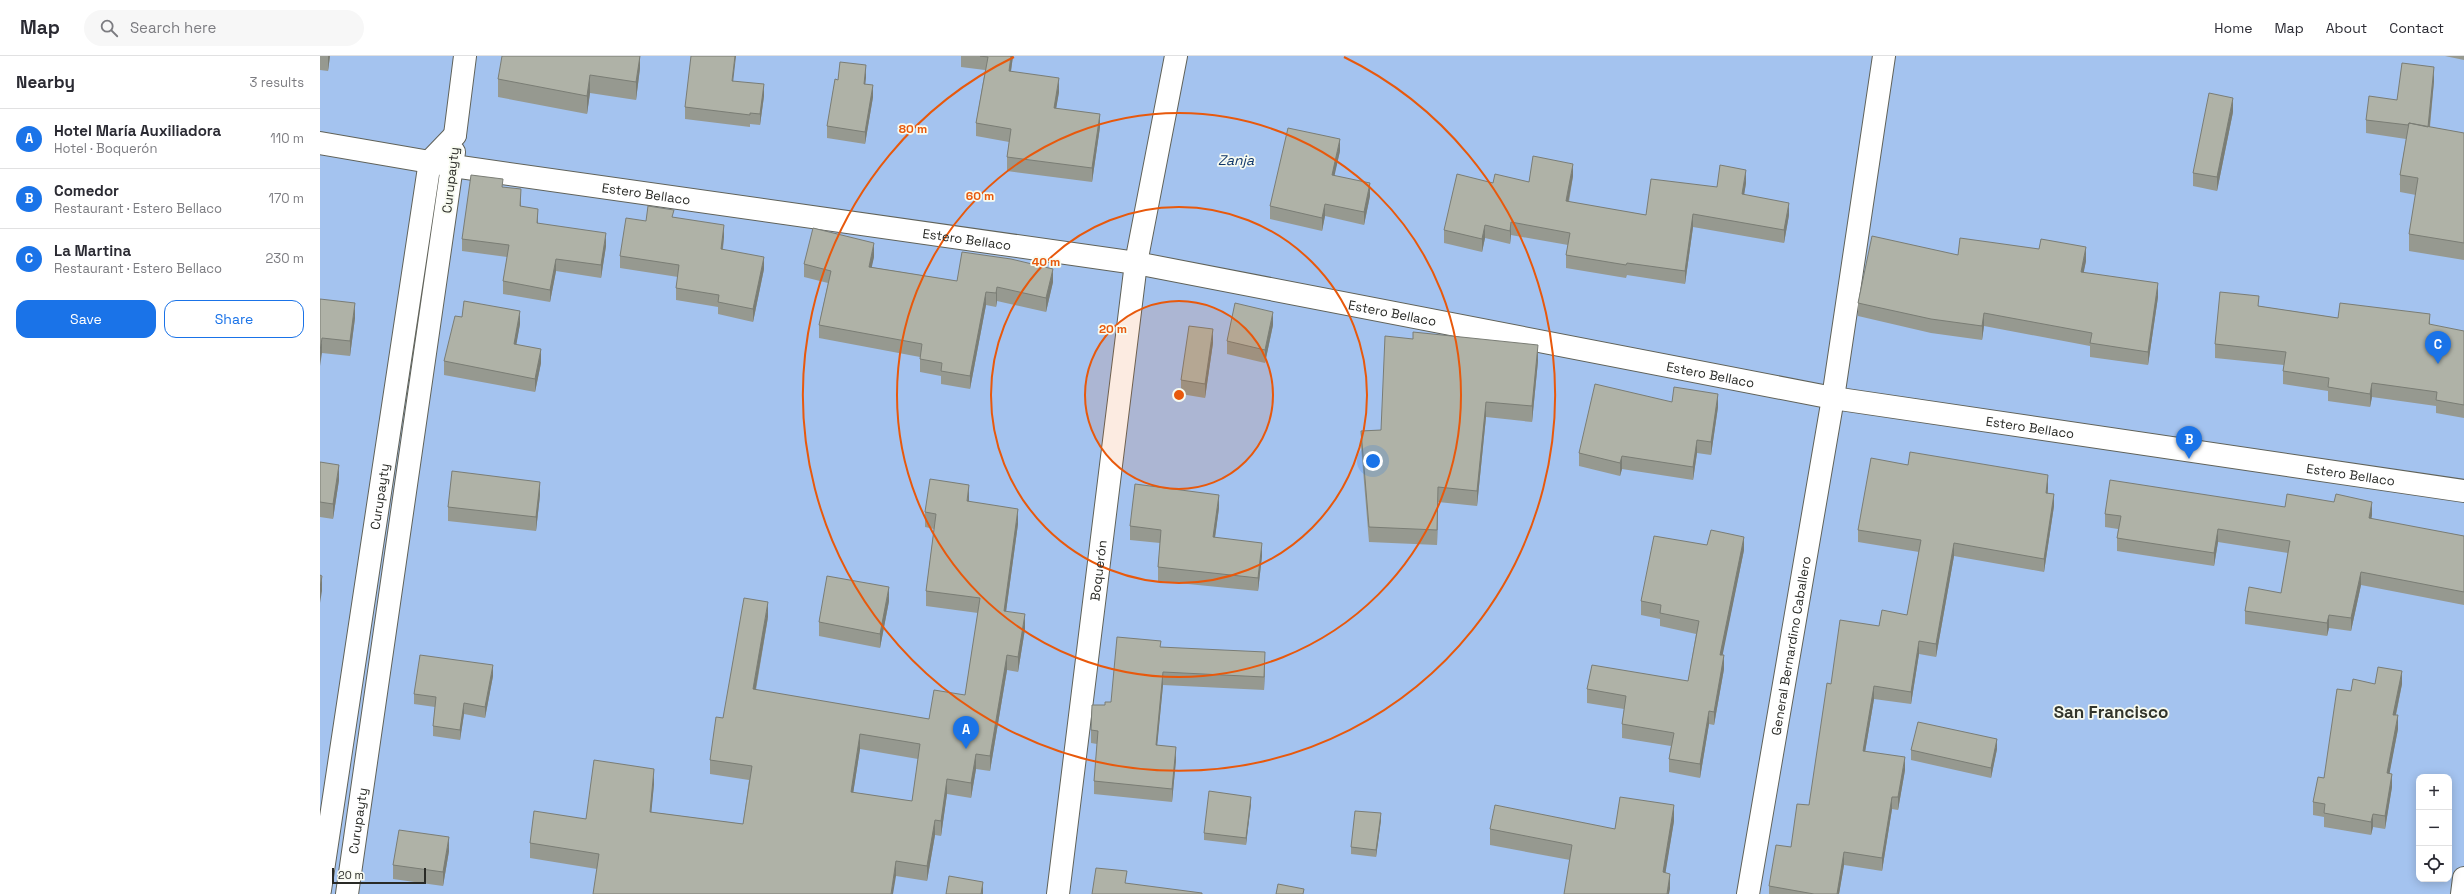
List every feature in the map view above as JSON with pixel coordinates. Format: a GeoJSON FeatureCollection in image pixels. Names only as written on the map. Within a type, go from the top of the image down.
{"type":"FeatureCollection","features":[{"type":"Feature","properties":{"kind":"street"},"geometry":{"type":"LineString","coordinates":[[455,135],[465,56]]}},
{"type":"Feature","properties":{"kind":"street","name":"Boquerón"},"geometry":{"type":"LineString","coordinates":[[1058,894],[1138,255],[1176,56]]}},
{"type":"Feature","properties":{"kind":"street","name":"General Bernardino Caballero"},"geometry":{"type":"LineString","coordinates":[[1748,894],[1834,398],[1847,294],[1884,56]]}},
{"type":"Feature","properties":{"kind":"street","name":"Curupayty"},"geometry":{"type":"LineString","coordinates":[[320,890],[430,161],[455,135]]}},
{"type":"Feature","properties":{"kind":"street","name":"Curupayty"},"geometry":{"type":"LineString","coordinates":[[347,894],[453,166],[455,135]]}},
{"type":"Feature","properties":{"kind":"street","name":"Estero Bellaco"},"geometry":{"type":"LineString","coordinates":[[320,143],[453,166],[1138,255],[1834,398],[2464,491]]}},
{"type":"Feature","properties":{"kind":"street"},"geometry":{"type":"LineString","coordinates":[[2462,894],[2464,878]]}},
{"type":"Feature","properties":{"kind":"water","name":"Zanja"},"geometry":{"type":"Polygon","coordinates":[[[320,56],[2464,56],[2464,894],[320,894],[320,56]]]}},
{"type":"Feature","properties":{"kind":"building"},"geometry":{"type":"Polygon","coordinates":[[[502,56],[640,56],[636,82],[590,75],[587,96],[498,79],[502,56]]]}},
{"type":"Feature","properties":{"kind":"building"},"geometry":{"type":"Polygon","coordinates":[[[691,56],[735,56],[732,81],[764,84],[760,114],[750,113],[750,115],[685,107],[691,56]]]}},
{"type":"Feature","properties":{"kind":"building"},"geometry":{"type":"Polygon","coordinates":[[[980,56],[1011,56],[1009,71],[1059,78],[1054,108],[1100,114],[1092,168],[1007,157],[1011,129],[976,123],[988,57],[980,56]]]}},
{"type":"Feature","properties":{"kind":"building"},"geometry":{"type":"Polygon","coordinates":[[[840,62],[866,65],[864,84],[873,85],[865,132],[827,126],[835,79],[838,80],[840,62]]]}},
{"type":"Feature","properties":{"kind":"building"},"geometry":{"type":"Polygon","coordinates":[[[2402,63],[2434,67],[2428,127],[2409,123],[2408,125],[2366,120],[2369,96],[2397,100],[2402,63]]]}},
{"type":"Feature","properties":{"kind":"building"},"geometry":{"type":"Polygon","coordinates":[[[2209,93],[2233,98],[2217,177],[2193,173],[2209,93]]]}},
{"type":"Feature","properties":{"kind":"building"},"geometry":{"type":"Polygon","coordinates":[[[2409,123],[2464,133],[2464,243],[2409,234],[2418,178],[2400,175],[2409,123]]]}},
{"type":"Feature","properties":{"kind":"building"},"geometry":{"type":"Polygon","coordinates":[[[1288,128],[1340,139],[1332,175],[1370,183],[1364,212],[1325,204],[1322,218],[1270,206],[1288,128]]]}},
{"type":"Feature","properties":{"kind":"building"},"geometry":{"type":"Polygon","coordinates":[[[1533,156],[1573,164],[1566,201],[1646,215],[1651,179],[1717,187],[1720,165],[1746,170],[1742,194],[1789,203],[1784,230],[1693,214],[1685,271],[1627,263],[1626,265],[1566,255],[1570,233],[1511,222],[1510,231],[1485,225],[1482,239],[1444,230],[1457,174],[1493,183],[1495,174],[1529,182],[1533,156]]]}},
{"type":"Feature","properties":{"kind":"building"},"geometry":{"type":"Polygon","coordinates":[[[471,175],[503,179],[502,187],[521,189],[520,206],[538,209],[537,223],[606,233],[601,265],[556,259],[550,290],[503,281],[509,245],[462,239],[471,175]]]}},
{"type":"Feature","properties":{"kind":"building"},"geometry":{"type":"Polygon","coordinates":[[[648,206],[674,210],[672,217],[724,225],[721,249],[764,257],[753,309],[718,302],[719,295],[676,288],[679,265],[620,256],[626,218],[646,221],[648,206]]]}},
{"type":"Feature","properties":{"kind":"building"},"geometry":{"type":"Polygon","coordinates":[[[813,228],[874,243],[869,267],[957,281],[962,252],[1011,259],[1053,269],[1046,298],[997,287],[996,293],[986,292],[970,376],[941,371],[942,363],[920,359],[922,344],[819,325],[831,271],[804,264],[813,228]]]}},
{"type":"Feature","properties":{"kind":"building"},"geometry":{"type":"Polygon","coordinates":[[[1872,236],[1958,255],[1960,238],[2039,249],[2041,239],[2086,247],[2081,272],[2158,283],[2148,352],[2090,343],[2092,333],[1984,313],[1982,326],[1931,319],[1858,303],[1872,236]]]}},
{"type":"Feature","properties":{"kind":"building"},"geometry":{"type":"Polygon","coordinates":[[[2220,292],[2259,296],[2258,306],[2338,318],[2340,303],[2430,314],[2429,324],[2464,331],[2464,405],[2436,400],[2437,392],[2372,383],[2370,394],[2328,387],[2329,378],[2283,371],[2286,352],[2215,344],[2220,292]]]}},
{"type":"Feature","properties":{"kind":"building"},"geometry":{"type":"Polygon","coordinates":[[[320,299],[355,303],[350,341],[322,338],[320,351],[320,299]]]}},
{"type":"Feature","properties":{"kind":"building"},"geometry":{"type":"Polygon","coordinates":[[[464,301],[520,311],[514,344],[541,349],[535,379],[444,361],[455,316],[462,317],[464,301]]]}},
{"type":"Feature","properties":{"kind":"building"},"geometry":{"type":"Polygon","coordinates":[[[1235,303],[1273,312],[1265,350],[1227,341],[1235,303]]]}},
{"type":"Feature","properties":{"kind":"building"},"geometry":{"type":"Polygon","coordinates":[[[1189,326],[1213,329],[1205,384],[1181,380],[1189,326]]]}},
{"type":"Feature","properties":{"kind":"building"},"geometry":{"type":"Polygon","coordinates":[[[1413,332],[1538,345],[1532,406],[1486,402],[1477,491],[1438,487],[1437,530],[1369,527],[1361,431],[1381,430],[1385,336],[1413,339],[1413,332]]]}},
{"type":"Feature","properties":{"kind":"building"},"geometry":{"type":"Polygon","coordinates":[[[1595,384],[1672,402],[1674,387],[1718,394],[1711,442],[1697,440],[1693,467],[1622,456],[1620,463],[1579,453],[1595,384]]]}},
{"type":"Feature","properties":{"kind":"building"},"geometry":{"type":"Polygon","coordinates":[[[1910,452],[2048,475],[2046,493],[2054,494],[2044,559],[1954,543],[1936,644],[1919,641],[1911,692],[1874,686],[1863,751],[1905,757],[1898,797],[1892,797],[1882,858],[1844,852],[1837,894],[1814,894],[1769,886],[1776,845],[1791,847],[1797,804],[1809,805],[1827,683],[1831,684],[1840,620],[1879,626],[1882,610],[1907,615],[1921,540],[1858,530],[1871,458],[1908,465],[1910,452]]]}},
{"type":"Feature","properties":{"kind":"building"},"geometry":{"type":"Polygon","coordinates":[[[320,462],[339,465],[333,504],[320,502],[320,462]]]}},
{"type":"Feature","properties":{"kind":"building"},"geometry":{"type":"Polygon","coordinates":[[[452,471],[540,482],[536,517],[448,507],[452,471]]]}},
{"type":"Feature","properties":{"kind":"building"},"geometry":{"type":"Polygon","coordinates":[[[930,479],[969,485],[967,501],[1018,509],[1004,611],[1025,614],[1018,657],[1007,655],[990,756],[976,754],[971,783],[947,779],[941,821],[935,820],[927,866],[896,861],[891,894],[593,894],[599,854],[530,843],[534,811],[586,819],[594,760],[654,769],[650,812],[743,824],[752,766],[710,760],[716,717],[723,718],[744,598],[768,602],[753,689],[929,719],[934,690],[965,695],[980,598],[926,591],[936,514],[925,512],[930,479]],[[860,734],[851,792],[912,801],[920,744],[860,734]]]}},
{"type":"Feature","properties":{"kind":"building"},"geometry":{"type":"Polygon","coordinates":[[[2110,480],[2285,507],[2287,494],[2334,502],[2336,494],[2372,502],[2369,518],[2464,536],[2464,592],[2361,572],[2351,618],[2329,615],[2327,623],[2245,611],[2249,587],[2281,593],[2290,541],[2218,529],[2214,553],[2117,538],[2121,516],[2105,514],[2110,480]]]}},
{"type":"Feature","properties":{"kind":"building"},"geometry":{"type":"Polygon","coordinates":[[[1135,484],[1219,495],[1213,537],[1262,543],[1258,578],[1158,567],[1161,530],[1130,526],[1135,484]]]}},
{"type":"Feature","properties":{"kind":"building"},"geometry":{"type":"Polygon","coordinates":[[[1711,530],[1744,537],[1720,655],[1724,655],[1714,712],[1709,711],[1700,764],[1669,759],[1674,733],[1622,724],[1626,696],[1587,689],[1592,665],[1688,681],[1699,621],[1660,613],[1661,605],[1641,601],[1654,536],[1707,545],[1711,530]]]}},
{"type":"Feature","properties":{"kind":"building"},"geometry":{"type":"Polygon","coordinates":[[[320,575],[322,576],[320,588],[320,575]]]}},
{"type":"Feature","properties":{"kind":"building"},"geometry":{"type":"Polygon","coordinates":[[[827,576],[889,587],[880,634],[819,622],[827,576]]]}},
{"type":"Feature","properties":{"kind":"building"},"geometry":{"type":"Polygon","coordinates":[[[1117,637],[1161,641],[1160,647],[1265,652],[1264,677],[1163,672],[1156,745],[1176,747],[1172,789],[1094,781],[1098,731],[1091,730],[1092,705],[1105,705],[1105,702],[1111,702],[1117,637]]]}},
{"type":"Feature","properties":{"kind":"building"},"geometry":{"type":"Polygon","coordinates":[[[420,655],[493,665],[485,707],[464,703],[460,730],[433,726],[436,697],[414,694],[420,655]]]}},
{"type":"Feature","properties":{"kind":"building"},"geometry":{"type":"Polygon","coordinates":[[[2378,667],[2402,671],[2393,715],[2398,715],[2387,773],[2392,774],[2385,816],[2373,814],[2371,822],[2324,813],[2325,804],[2313,802],[2318,777],[2324,778],[2337,689],[2351,691],[2353,679],[2375,684],[2378,667]]]}},
{"type":"Feature","properties":{"kind":"building"},"geometry":{"type":"Polygon","coordinates":[[[1918,722],[1997,739],[1991,768],[1911,750],[1918,722]]]}},
{"type":"Feature","properties":{"kind":"building"},"geometry":{"type":"Polygon","coordinates":[[[1209,791],[1251,797],[1246,838],[1204,833],[1209,791]]]}},
{"type":"Feature","properties":{"kind":"building"},"geometry":{"type":"Polygon","coordinates":[[[1620,797],[1674,805],[1663,872],[1670,874],[1667,894],[1564,894],[1572,845],[1490,829],[1495,805],[1615,829],[1620,797]]]}},
{"type":"Feature","properties":{"kind":"building"},"geometry":{"type":"Polygon","coordinates":[[[1355,811],[1381,813],[1376,850],[1351,847],[1355,811]]]}},
{"type":"Feature","properties":{"kind":"building"},"geometry":{"type":"Polygon","coordinates":[[[399,830],[449,837],[443,872],[393,865],[399,830]]]}},
{"type":"Feature","properties":{"kind":"building"},"geometry":{"type":"Polygon","coordinates":[[[1096,868],[1127,871],[1125,883],[1202,894],[1092,894],[1096,868]]]}},
{"type":"Feature","properties":{"kind":"building"},"geometry":{"type":"Polygon","coordinates":[[[949,876],[983,882],[981,894],[946,894],[949,876]]]}},
{"type":"Feature","properties":{"kind":"building"},"geometry":{"type":"Polygon","coordinates":[[[1278,884],[1304,889],[1303,894],[1276,894],[1278,884]]]}},
{"type":"Feature","properties":{"kind":"place","name":"La Martina"},"geometry":{"type":"Point","coordinates":[2438,364]}},
{"type":"Feature","properties":{"kind":"place","name":"Comedor"},"geometry":{"type":"Point","coordinates":[2189,459]}},
{"type":"Feature","properties":{"kind":"place","name":"Hotel María Auxiliadora"},"geometry":{"type":"Point","coordinates":[966,749]}},
{"type":"Feature","properties":{"kind":"district","name":"San Francisco"},"geometry":{"type":"Point","coordinates":[2111,712]}}]}
